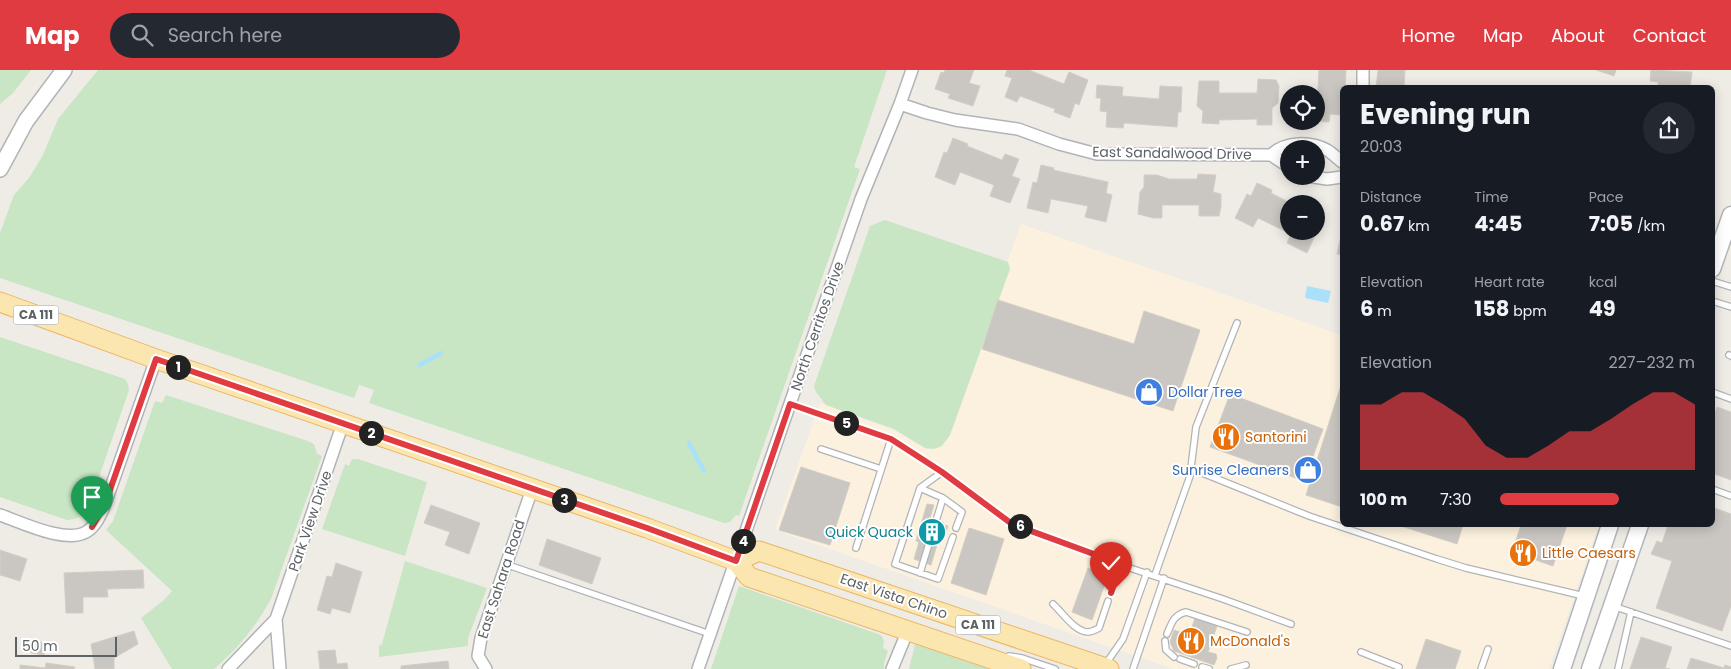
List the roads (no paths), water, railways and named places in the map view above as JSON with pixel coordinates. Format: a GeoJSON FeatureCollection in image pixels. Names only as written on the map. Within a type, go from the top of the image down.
{"type":"FeatureCollection","features":[{"type":"Feature","properties":{"kind":"main road"},"geometry":{"type":"LineString","coordinates":[[1715,260],[1731,215]]}},
{"type":"Feature","properties":{"kind":"main road","name":"East Vista Chino"},"geometry":{"type":"LineString","coordinates":[[0,302],[156,359],[736,561],[749,577],[1021,669]]}},
{"type":"Feature","properties":{"kind":"main road"},"geometry":{"type":"LineString","coordinates":[[1562,669],[1609,527]]}},
{"type":"Feature","properties":{"kind":"main road"},"geometry":{"type":"LineString","coordinates":[[1590,669],[1639,527]]}},
{"type":"Feature","properties":{"kind":"main road","name":"East Vista Chino"},"geometry":{"type":"LineString","coordinates":[[736,561],[759,551],[1106,668]]}},
{"type":"Feature","properties":{"kind":"street"},"geometry":{"type":"LineString","coordinates":[[0,169],[26,121],[64,70]]}},
{"type":"Feature","properties":{"kind":"street","name":"North Cerritos Drive"},"geometry":{"type":"LineString","coordinates":[[698,669],[861,199],[912,70]]}},
{"type":"Feature","properties":{"kind":"street"},"geometry":{"type":"LineString","coordinates":[[1363,70],[1363,85]]}},
{"type":"Feature","properties":{"kind":"street","name":"East Sandalwood Drive"},"geometry":{"type":"LineString","coordinates":[[900,104],[955,120],[1018,129],[1059,144],[1098,154],[1271,155],[1280,161]]}},
{"type":"Feature","properties":{"kind":"street","name":"East Sandalwood Drive"},"geometry":{"type":"LineString","coordinates":[[1271,155],[1286,145],[1301,144],[1327,150],[1340,160]]}},
{"type":"Feature","properties":{"kind":"street"},"geometry":{"type":"LineString","coordinates":[[1325,179],[1340,177]]}},
{"type":"Feature","properties":{"kind":"street"},"geometry":{"type":"LineString","coordinates":[[0,515],[57,534],[72,536],[86,532],[97,522],[156,359]]}},
{"type":"Feature","properties":{"kind":"street","name":"Park View Drive"},"geometry":{"type":"LineString","coordinates":[[280,669],[276,619],[343,423]]}},
{"type":"Feature","properties":{"kind":"street","name":"East Sahara Road"},"geometry":{"type":"LineString","coordinates":[[486,669],[478,656],[481,638],[532,489]]}},
{"type":"Feature","properties":{"kind":"street","name":"Park View Drive"},"geometry":{"type":"LineString","coordinates":[[228,669],[276,619]]}},
{"type":"Feature","properties":{"kind":"street"},"geometry":{"type":"LineString","coordinates":[[892,669],[908,630]]}},
{"type":"Feature","properties":{"kind":"lane"},"geometry":{"type":"LineString","coordinates":[[1715,282],[1731,287]]}},
{"type":"Feature","properties":{"kind":"lane"},"geometry":{"type":"LineString","coordinates":[[1715,302],[1731,307]]}},
{"type":"Feature","properties":{"kind":"lane"},"geometry":{"type":"LineString","coordinates":[[1155,575],[1190,476],[1194,438],[1198,422],[1237,323]]}},
{"type":"Feature","properties":{"kind":"lane"},"geometry":{"type":"LineString","coordinates":[[1715,393],[1731,399]]}},
{"type":"Feature","properties":{"kind":"lane"},"geometry":{"type":"LineString","coordinates":[[790,404],[891,439],[942,472],[1012,524],[1291,624]]}},
{"type":"Feature","properties":{"kind":"lane"},"geometry":{"type":"LineString","coordinates":[[856,548],[891,439]]}},
{"type":"Feature","properties":{"kind":"lane"},"geometry":{"type":"LineString","coordinates":[[821,449],[881,469]]}},
{"type":"Feature","properties":{"kind":"lane"},"geometry":{"type":"LineString","coordinates":[[1190,468],[1340,525]]}},
{"type":"Feature","properties":{"kind":"lane"},"geometry":{"type":"LineString","coordinates":[[942,472],[920,488],[895,564],[938,579],[953,537]]}},
{"type":"Feature","properties":{"kind":"lane"},"geometry":{"type":"LineString","coordinates":[[920,488],[943,498],[962,512],[956,528]]}},
{"type":"Feature","properties":{"kind":"lane"},"geometry":{"type":"LineString","coordinates":[[1715,490],[1731,496]]}},
{"type":"Feature","properties":{"kind":"lane"},"geometry":{"type":"LineString","coordinates":[[920,573],[943,498]]}},
{"type":"Feature","properties":{"kind":"lane"},"geometry":{"type":"LineString","coordinates":[[1344,527],[1466,568],[1586,596]]}},
{"type":"Feature","properties":{"kind":"lane"},"geometry":{"type":"LineString","coordinates":[[505,564],[710,634]]}},
{"type":"Feature","properties":{"kind":"lane"},"geometry":{"type":"LineString","coordinates":[[1111,593],[1121,564]]}},
{"type":"Feature","properties":{"kind":"lane"},"geometry":{"type":"LineString","coordinates":[[1106,668],[1124,640],[1147,572]]}},
{"type":"Feature","properties":{"kind":"lane"},"geometry":{"type":"LineString","coordinates":[[1133,669],[1164,578]]}},
{"type":"Feature","properties":{"kind":"lane"},"geometry":{"type":"LineString","coordinates":[[1053,604],[1078,629],[1091,632],[1099,628],[1108,601]]}},
{"type":"Feature","properties":{"kind":"lane"},"geometry":{"type":"LineString","coordinates":[[1613,606],[1731,646]]}},
{"type":"Feature","properties":{"kind":"lane"},"geometry":{"type":"LineString","coordinates":[[1167,634],[1172,620],[1178,614],[1186,612],[1247,632]]}},
{"type":"Feature","properties":{"kind":"lane"},"geometry":{"type":"LineString","coordinates":[[1618,669],[1632,612]]}},
{"type":"Feature","properties":{"kind":"lane"},"geometry":{"type":"LineString","coordinates":[[1165,641],[1166,650],[1177,658],[1194,664]]}},
{"type":"Feature","properties":{"kind":"lane"},"geometry":{"type":"LineString","coordinates":[[1481,669],[1488,649]]}},
{"type":"Feature","properties":{"kind":"lane"},"geometry":{"type":"LineString","coordinates":[[967,651],[1022,658],[1055,669]]}},
{"type":"Feature","properties":{"kind":"lane"},"geometry":{"type":"LineString","coordinates":[[1361,652],[1399,667]]}},
{"type":"Feature","properties":{"kind":"lane"},"geometry":{"type":"LineString","coordinates":[[1231,669],[1246,665]]}},
{"type":"Feature","properties":{"kind":"lane"},"geometry":{"type":"LineString","coordinates":[[1202,667],[1209,669]]}},
{"type":"Feature","properties":{"kind":"water"},"geometry":{"type":"Polygon","coordinates":[[[1307,286],[1331,291],[1328,303],[1305,298],[1307,286]]]}},
{"type":"Feature","properties":{"kind":"waterway"},"geometry":{"type":"LineString","coordinates":[[420,365],[441,353]]}},
{"type":"Feature","properties":{"kind":"waterway"},"geometry":{"type":"LineString","coordinates":[[689,443],[704,471]]}},
{"type":"Feature","properties":{"kind":"place","name":"Dollar Tree"},"geometry":{"type":"Point","coordinates":[1149,392]}},
{"type":"Feature","properties":{"kind":"place","name":"Santorini"},"geometry":{"type":"Point","coordinates":[1226,437]}},
{"type":"Feature","properties":{"kind":"place","name":"Sunrise Cleaners"},"geometry":{"type":"Point","coordinates":[1308,470]}},
{"type":"Feature","properties":{"kind":"place","name":"Quick Quack"},"geometry":{"type":"Point","coordinates":[932,532]}},
{"type":"Feature","properties":{"kind":"place","name":"Little Caesars"},"geometry":{"type":"Point","coordinates":[1523,553]}},
{"type":"Feature","properties":{"kind":"place","name":"McDonald's"},"geometry":{"type":"Point","coordinates":[1191,641]}}]}
